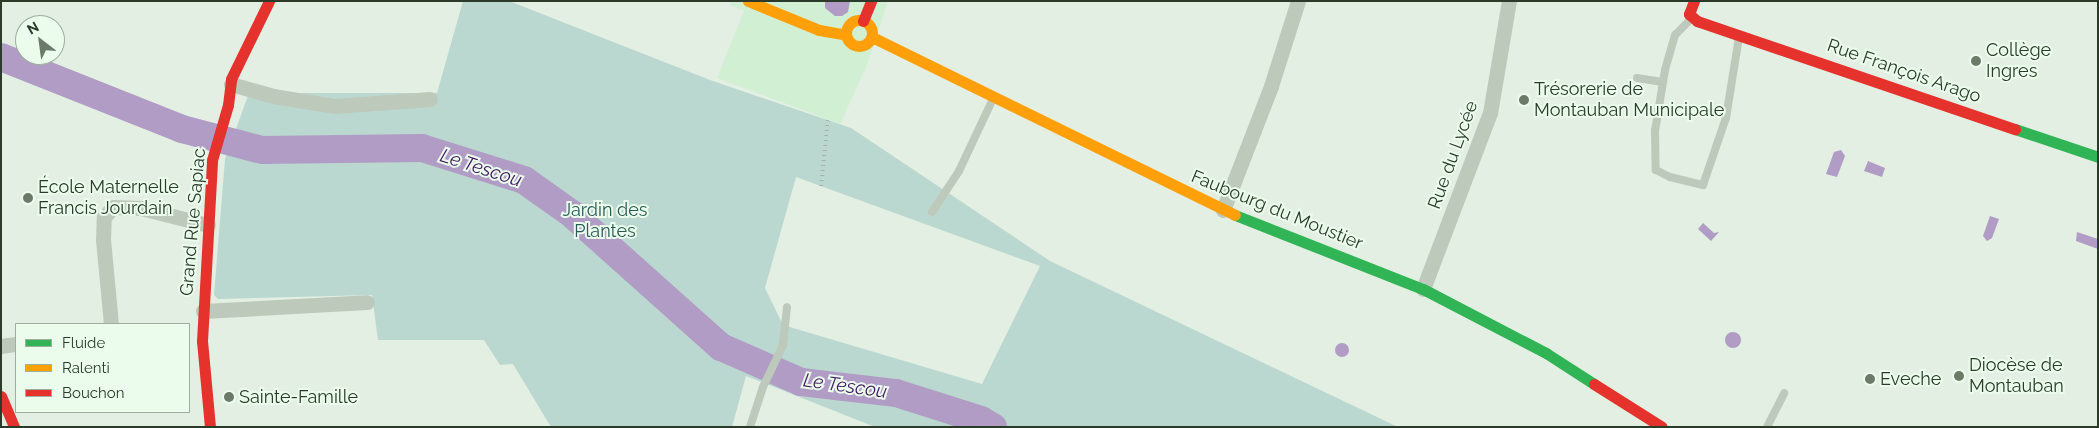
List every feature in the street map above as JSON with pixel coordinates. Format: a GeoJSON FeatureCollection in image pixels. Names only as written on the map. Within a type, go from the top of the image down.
{"type":"FeatureCollection","features":[{"type":"Feature","properties":{"kind":"main road","name":"Grand Rue Sapiac"},"geometry":{"type":"LineString","coordinates":[[210,427],[195,342],[203,311],[212,160],[228,105],[231,84],[270,1]]}},
{"type":"Feature","properties":{"kind":"main road"},"geometry":{"type":"LineString","coordinates":[[748,1],[780,7],[819,30],[846,35]]}},
{"type":"Feature","properties":{"kind":"main road"},"geometry":{"type":"LineString","coordinates":[[863,21],[870,1]]}},
{"type":"Feature","properties":{"kind":"main road"},"geometry":{"type":"LineString","coordinates":[[1694,1],[1689,14],[1695,19]]}},
{"type":"Feature","properties":{"kind":"main road","name":"Rue François Arago"},"geometry":{"type":"LineString","coordinates":[[1695,19],[2098,156]]}},
{"type":"Feature","properties":{"kind":"main road"},"geometry":{"type":"LineString","coordinates":[[863,21],[870,25],[872,37],[867,44],[858,47],[850,43],[846,35],[851,23],[863,21]]}},
{"type":"Feature","properties":{"kind":"main road","name":"Faubourg du Moustier"},"geometry":{"type":"LineString","coordinates":[[872,37],[993,99],[1223,210],[1423,289],[1546,353],[1662,427]]}},
{"type":"Feature","properties":{"kind":"main road"},"geometry":{"type":"LineString","coordinates":[[1,396],[14,427]]}},
{"type":"Feature","properties":{"kind":"street"},"geometry":{"type":"LineString","coordinates":[[1223,210],[1271,86],[1298,1]]}},
{"type":"Feature","properties":{"kind":"street","name":"Rue du Lycée"},"geometry":{"type":"LineString","coordinates":[[1423,289],[1490,112],[1509,1]]}},
{"type":"Feature","properties":{"kind":"street"},"geometry":{"type":"LineString","coordinates":[[231,84],[273,96],[335,106],[430,99]]}},
{"type":"Feature","properties":{"kind":"street"},"geometry":{"type":"LineString","coordinates":[[111,323],[103,240],[104,217],[113,207],[141,208],[208,225]]}},
{"type":"Feature","properties":{"kind":"street"},"geometry":{"type":"LineString","coordinates":[[203,311],[367,302]]}},
{"type":"Feature","properties":{"kind":"street"},"geometry":{"type":"LineString","coordinates":[[1,346],[15,344]]}},
{"type":"Feature","properties":{"kind":"lane"},"geometry":{"type":"LineString","coordinates":[[1695,19],[1675,35],[1663,82],[1655,131],[1656,170],[1670,177],[1703,185],[1726,118],[1740,33]]}},
{"type":"Feature","properties":{"kind":"lane"},"geometry":{"type":"LineString","coordinates":[[1636,78],[1663,82]]}},
{"type":"Feature","properties":{"kind":"lane"},"geometry":{"type":"LineString","coordinates":[[932,212],[959,171],[993,99]]}},
{"type":"Feature","properties":{"kind":"lane"},"geometry":{"type":"LineString","coordinates":[[750,427],[763,387],[783,345],[787,307]]}},
{"type":"Feature","properties":{"kind":"lane"},"geometry":{"type":"LineString","coordinates":[[1767,427],[1784,393]]}},
{"type":"Feature","properties":{"kind":"green space","name":"Jardin des Plantes"},"geometry":{"type":"Polygon","coordinates":[[[463,1],[509,1],[710,80],[851,128],[1050,261],[1398,427],[875,427],[746,376],[732,427],[551,427],[513,364],[500,365],[484,340],[378,340],[372,295],[218,299],[214,295],[225,159],[249,93],[437,93],[463,1]],[[796,177],[765,288],[783,325],[982,384],[1040,266],[796,177]]]}},
{"type":"Feature","properties":{"kind":"shaded area"},"geometry":{"type":"Polygon","coordinates":[[[731,1],[888,1],[867,65],[840,124],[717,78],[744,11],[730,5],[731,1]]]}},
{"type":"Feature","properties":{"kind":"shaded area"},"geometry":{"type":"Polygon","coordinates":[[[825,1],[850,1],[848,12],[842,16],[835,16],[825,8],[825,1]]]}},
{"type":"Feature","properties":{"kind":"shaded area"},"geometry":{"type":"Polygon","coordinates":[[[1841,150],[1845,156],[1837,177],[1826,174],[1834,152],[1841,150]]]}},
{"type":"Feature","properties":{"kind":"shaded area"},"geometry":{"type":"Polygon","coordinates":[[[1868,161],[1885,168],[1882,177],[1864,171],[1868,161]]]}},
{"type":"Feature","properties":{"kind":"shaded area"},"geometry":{"type":"Polygon","coordinates":[[[1990,216],[1999,219],[1992,238],[1987,241],[1983,236],[1990,216]]]}},
{"type":"Feature","properties":{"kind":"shaded area"},"geometry":{"type":"Polygon","coordinates":[[[1703,223],[1714,233],[1719,232],[1711,241],[1698,229],[1703,223]]]}},
{"type":"Feature","properties":{"kind":"shaded area"},"geometry":{"type":"Polygon","coordinates":[[[2077,232],[2098,239],[2098,249],[2076,241],[2077,232]]]}},
{"type":"Feature","properties":{"kind":"shaded area"},"geometry":{"type":"Polygon","coordinates":[[[1730,332],[1736,332],[1741,337],[1739,346],[1730,348],[1725,343],[1725,337],[1730,332]]]}},
{"type":"Feature","properties":{"kind":"shaded area"},"geometry":{"type":"Polygon","coordinates":[[[1339,343],[1345,343],[1349,350],[1345,357],[1339,357],[1335,353],[1335,347],[1339,343]]]}},
{"type":"Feature","properties":{"kind":"waterway","name":"Le Tescou"},"geometry":{"type":"LineString","coordinates":[[1,57],[182,129],[262,150],[422,148],[524,180],[572,214],[721,347],[801,382],[896,393],[981,420],[993,427]]}},
{"type":"Feature","properties":{"kind":"railway"},"geometry":{"type":"LineString","coordinates":[[821,186],[828,119]]}},
{"type":"Feature","properties":{"kind":"traffic: fast"},"geometry":{"type":"LineString","coordinates":[[2015,129],[2098,157]]}},
{"type":"Feature","properties":{"kind":"traffic: fast"},"geometry":{"type":"LineString","coordinates":[[1235,215],[1423,289],[1546,353],[1594,384]]}},
{"type":"Feature","properties":{"kind":"traffic: slow"},"geometry":{"type":"LineString","coordinates":[[748,1],[819,30],[846,35]]}},
{"type":"Feature","properties":{"kind":"traffic: slow"},"geometry":{"type":"LineString","coordinates":[[859,20],[868,24],[872,33],[868,42],[859,46],[850,42],[846,33],[850,24],[859,20]]}},
{"type":"Feature","properties":{"kind":"traffic: slow"},"geometry":{"type":"LineString","coordinates":[[872,37],[1235,215]]}},
{"type":"Feature","properties":{"kind":"traffic: jam"},"geometry":{"type":"LineString","coordinates":[[210,427],[202,341],[212,160],[228,105],[231,79],[269,1]]}},
{"type":"Feature","properties":{"kind":"traffic: jam"},"geometry":{"type":"LineString","coordinates":[[863,21],[871,1]]}},
{"type":"Feature","properties":{"kind":"traffic: jam"},"geometry":{"type":"LineString","coordinates":[[1694,1],[1689,14],[1697,21],[2015,129]]}},
{"type":"Feature","properties":{"kind":"traffic: jam"},"geometry":{"type":"LineString","coordinates":[[1594,384],[1662,427]]}},
{"type":"Feature","properties":{"kind":"traffic: jam"},"geometry":{"type":"LineString","coordinates":[[1,396],[14,427]]}},
{"type":"Feature","properties":{"kind":"place","name":"Collège Ingres"},"geometry":{"type":"Point","coordinates":[1976,61]}},
{"type":"Feature","properties":{"kind":"place","name":"Trésorerie de Montauban Municipale"},"geometry":{"type":"Point","coordinates":[1524,100]}},
{"type":"Feature","properties":{"kind":"place","name":"École Maternelle Francis Jourdain"},"geometry":{"type":"Point","coordinates":[28,198]}},
{"type":"Feature","properties":{"kind":"place","name":"Diocèse de Montauban"},"geometry":{"type":"Point","coordinates":[1959,376]}},
{"type":"Feature","properties":{"kind":"place","name":"Eveche"},"geometry":{"type":"Point","coordinates":[1870,379]}},
{"type":"Feature","properties":{"kind":"place","name":"Sainte-Famille"},"geometry":{"type":"Point","coordinates":[229,397]}}]}
